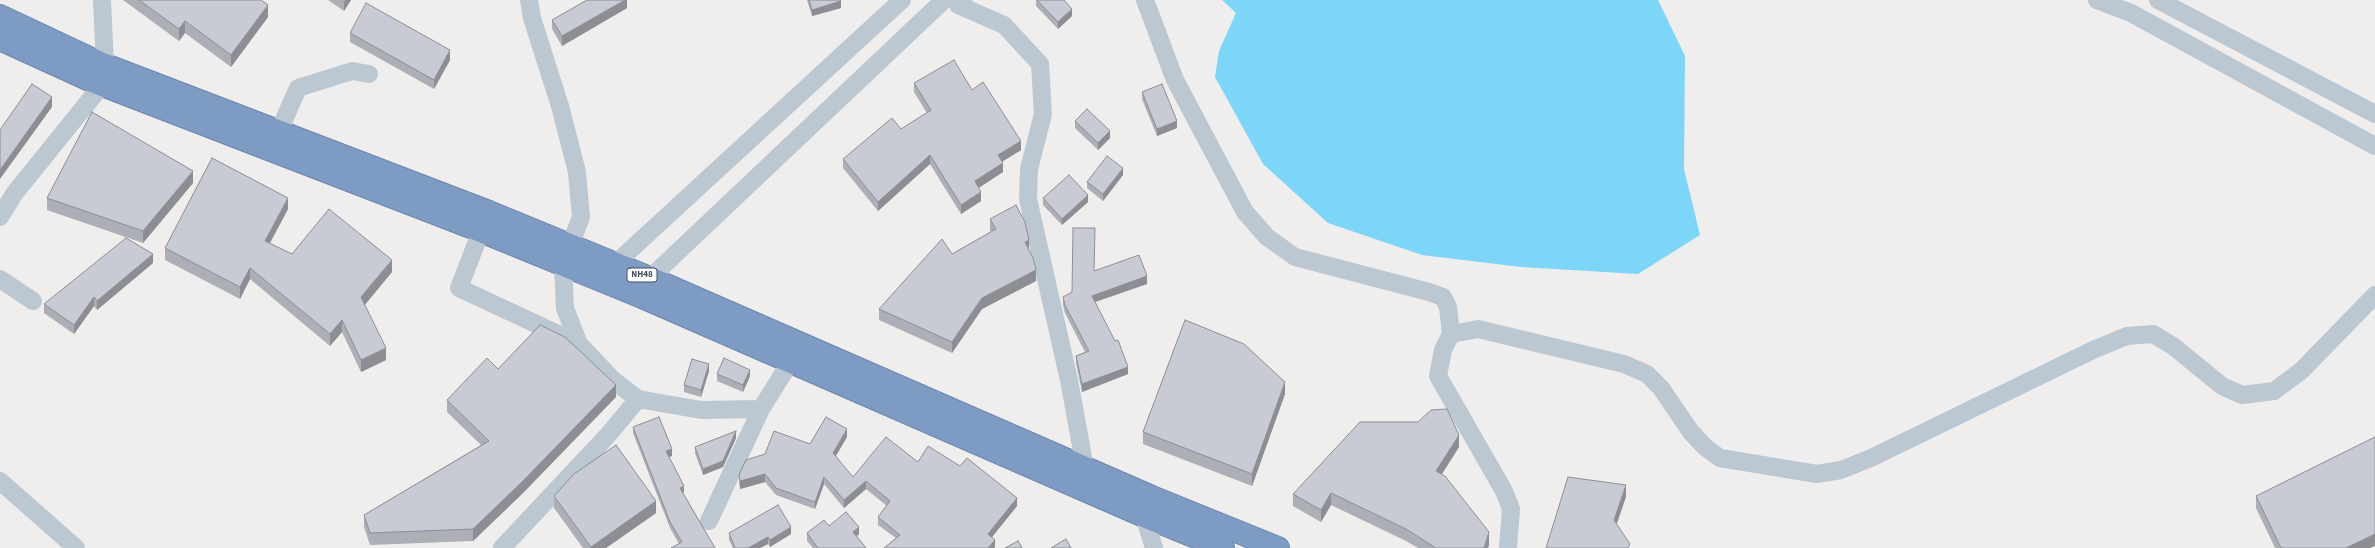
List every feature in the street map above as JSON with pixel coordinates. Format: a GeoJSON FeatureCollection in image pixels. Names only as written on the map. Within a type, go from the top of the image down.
{"type":"FeatureCollection","features":[{"type":"Feature","properties":{"kind":"highway","name":"NH48"},"geometry":{"type":"LineString","coordinates":[[0,16],[104,75]]}},
{"type":"Feature","properties":{"kind":"highway","name":"NH48"},"geometry":{"type":"LineString","coordinates":[[0,39],[104,75],[229,123],[481,231],[566,255],[615,264],[650,278],[986,436],[1148,507],[1278,548]]}},
{"type":"Feature","properties":{"kind":"highway","name":"NH48"},"geometry":{"type":"LineString","coordinates":[[229,123],[278,131],[566,255],[791,362],[986,436],[1085,468],[1148,507],[1223,548]]}},
{"type":"Feature","properties":{"kind":"street"},"geometry":{"type":"LineString","coordinates":[[0,217],[14,194],[104,75],[102,0]]}},
{"type":"Feature","properties":{"kind":"street"},"geometry":{"type":"LineString","coordinates":[[529,0],[532,18],[560,106],[577,172],[581,217],[566,255],[565,308],[579,344]]}},
{"type":"Feature","properties":{"kind":"street"},"geometry":{"type":"LineString","coordinates":[[615,264],[902,0]]}},
{"type":"Feature","properties":{"kind":"street"},"geometry":{"type":"LineString","coordinates":[[1145,0],[1175,80],[1245,212],[1267,237],[1296,257],[1443,297],[1448,307],[1450,334],[1443,350],[1438,376],[1504,491],[1511,509],[1511,535],[1508,548]]}},
{"type":"Feature","properties":{"kind":"street"},"geometry":{"type":"LineString","coordinates":[[2097,0],[2131,13],[2375,146]]}},
{"type":"Feature","properties":{"kind":"street"},"geometry":{"type":"LineString","coordinates":[[2158,0],[2375,114]]}},
{"type":"Feature","properties":{"kind":"street"},"geometry":{"type":"LineString","coordinates":[[650,278],[955,1],[1004,25],[1040,64],[1043,114],[1029,169],[1028,199],[1069,380],[1085,468]]}},
{"type":"Feature","properties":{"kind":"street"},"geometry":{"type":"LineString","coordinates":[[278,131],[298,88],[352,71],[369,74]]}},
{"type":"Feature","properties":{"kind":"street"},"geometry":{"type":"LineString","coordinates":[[481,231],[459,288],[579,344],[613,380],[638,399],[701,410],[761,409]]}},
{"type":"Feature","properties":{"kind":"street"},"geometry":{"type":"LineString","coordinates":[[0,279],[33,302]]}},
{"type":"Feature","properties":{"kind":"street"},"geometry":{"type":"LineString","coordinates":[[1450,334],[1478,329],[1624,364],[1647,374],[1661,388],[1696,437],[1720,458],[1817,474],[1841,470],[1870,458],[2093,350],[2127,336],[2153,334],[2173,346],[2222,386],[2242,395],[2274,391],[2302,371],[2375,295]]}},
{"type":"Feature","properties":{"kind":"street"},"geometry":{"type":"LineString","coordinates":[[709,521],[761,409],[791,362]]}},
{"type":"Feature","properties":{"kind":"street"},"geometry":{"type":"LineString","coordinates":[[502,548],[608,435],[638,399]]}},
{"type":"Feature","properties":{"kind":"street"},"geometry":{"type":"LineString","coordinates":[[0,481],[76,548]]}},
{"type":"Feature","properties":{"kind":"street"},"geometry":{"type":"LineString","coordinates":[[1148,507],[1154,548]]}},
{"type":"Feature","properties":{"kind":"water"},"geometry":{"type":"Polygon","coordinates":[[[1222,0],[1658,0],[1685,56],[1684,169],[1700,235],[1638,274],[1521,267],[1422,255],[1328,223],[1263,164],[1215,77],[1219,51],[1236,13],[1222,0]]]}},
{"type":"Feature","properties":{"kind":"building"},"geometry":{"type":"Polygon","coordinates":[[[139,0],[261,0],[268,5],[231,55],[185,21],[179,29],[139,0]]]}},
{"type":"Feature","properties":{"kind":"building"},"geometry":{"type":"Polygon","coordinates":[[[587,0],[625,0],[562,36],[552,20],[587,0]]]}},
{"type":"Feature","properties":{"kind":"building"},"geometry":{"type":"Polygon","coordinates":[[[809,0],[840,0],[841,1],[812,10],[809,0]]]}},
{"type":"Feature","properties":{"kind":"building"},"geometry":{"type":"Polygon","coordinates":[[[1037,0],[1064,0],[1072,9],[1058,22],[1037,0]]]}},
{"type":"Feature","properties":{"kind":"building"},"geometry":{"type":"Polygon","coordinates":[[[366,3],[450,50],[434,80],[350,33],[366,3]]]}},
{"type":"Feature","properties":{"kind":"building"},"geometry":{"type":"Polygon","coordinates":[[[954,60],[972,90],[983,82],[1021,141],[998,155],[1003,163],[975,181],[981,192],[961,205],[930,155],[878,202],[843,159],[892,118],[901,129],[931,110],[914,83],[954,60]]]}},
{"type":"Feature","properties":{"kind":"building"},"geometry":{"type":"Polygon","coordinates":[[[32,84],[52,97],[0,170],[0,130],[32,84]]]}},
{"type":"Feature","properties":{"kind":"building"},"geometry":{"type":"Polygon","coordinates":[[[1162,84],[1177,121],[1157,129],[1142,92],[1162,84]]]}},
{"type":"Feature","properties":{"kind":"building"},"geometry":{"type":"Polygon","coordinates":[[[1087,109],[1110,131],[1098,143],[1075,121],[1087,109]]]}},
{"type":"Feature","properties":{"kind":"building"},"geometry":{"type":"Polygon","coordinates":[[[92,112],[193,171],[143,231],[47,198],[92,112]]]}},
{"type":"Feature","properties":{"kind":"building"},"geometry":{"type":"Polygon","coordinates":[[[1107,156],[1123,168],[1103,194],[1087,182],[1107,156]]]}},
{"type":"Feature","properties":{"kind":"building"},"geometry":{"type":"Polygon","coordinates":[[[212,158],[288,198],[265,241],[292,254],[329,209],[392,260],[361,297],[386,348],[361,360],[342,320],[330,334],[250,268],[240,287],[165,248],[212,158]]]}},
{"type":"Feature","properties":{"kind":"building"},"geometry":{"type":"Polygon","coordinates":[[[1069,175],[1088,195],[1062,219],[1043,198],[1069,175]]]}},
{"type":"Feature","properties":{"kind":"building"},"geometry":{"type":"Polygon","coordinates":[[[1016,205],[1025,222],[1029,240],[1025,242],[1033,258],[1036,270],[982,298],[952,342],[879,309],[942,239],[952,254],[996,229],[990,219],[1016,205]]]}},
{"type":"Feature","properties":{"kind":"building"},"geometry":{"type":"Polygon","coordinates":[[[1073,228],[1095,228],[1094,271],[1139,255],[1147,276],[1092,296],[1115,341],[1118,340],[1128,367],[1082,384],[1076,356],[1089,351],[1065,305],[1063,297],[1072,292],[1073,228]]]}},
{"type":"Feature","properties":{"kind":"building"},"geometry":{"type":"Polygon","coordinates":[[[126,238],[153,254],[97,301],[94,297],[74,325],[44,304],[126,238]]]}},
{"type":"Feature","properties":{"kind":"building"},"geometry":{"type":"Polygon","coordinates":[[[1185,320],[1244,344],[1285,382],[1252,474],[1143,432],[1185,320]]]}},
{"type":"Feature","properties":{"kind":"building"},"geometry":{"type":"Polygon","coordinates":[[[540,325],[565,337],[616,385],[523,481],[473,529],[370,533],[364,515],[489,441],[447,400],[487,358],[498,369],[540,325]]]}},
{"type":"Feature","properties":{"kind":"building"},"geometry":{"type":"Polygon","coordinates":[[[724,358],[750,370],[743,385],[717,374],[724,358]]]}},
{"type":"Feature","properties":{"kind":"building"},"geometry":{"type":"Polygon","coordinates":[[[692,359],[709,364],[701,390],[684,385],[692,359]]]}},
{"type":"Feature","properties":{"kind":"building"},"geometry":{"type":"Polygon","coordinates":[[[1447,409],[1459,435],[1436,471],[1445,476],[1489,532],[1484,548],[1436,548],[1406,529],[1331,493],[1321,510],[1293,494],[1360,422],[1418,422],[1431,410],[1447,409]]]}},
{"type":"Feature","properties":{"kind":"building"},"geometry":{"type":"Polygon","coordinates":[[[659,417],[672,449],[666,451],[684,486],[680,488],[715,548],[671,548],[682,542],[670,522],[633,427],[659,417]]]}},
{"type":"Feature","properties":{"kind":"building"},"geometry":{"type":"Polygon","coordinates":[[[826,417],[847,429],[833,453],[853,477],[886,437],[918,462],[928,446],[960,466],[967,458],[1017,498],[988,534],[995,540],[988,548],[884,548],[900,535],[878,517],[890,501],[866,481],[844,500],[824,477],[815,502],[776,488],[765,474],[740,481],[739,475],[746,460],[765,454],[774,431],[810,444],[826,417]]]}},
{"type":"Feature","properties":{"kind":"building"},"geometry":{"type":"Polygon","coordinates":[[[736,431],[723,461],[703,469],[695,447],[736,431]]]}},
{"type":"Feature","properties":{"kind":"building"},"geometry":{"type":"Polygon","coordinates":[[[2375,437],[2375,534],[2346,548],[2281,548],[2256,496],[2375,437]]]}},
{"type":"Feature","properties":{"kind":"building"},"geometry":{"type":"Polygon","coordinates":[[[616,445],[656,501],[591,547],[554,496],[574,474],[616,445]]]}},
{"type":"Feature","properties":{"kind":"building"},"geometry":{"type":"Polygon","coordinates":[[[1568,477],[1626,485],[1614,520],[1630,544],[1628,548],[1546,548],[1568,477]]]}},
{"type":"Feature","properties":{"kind":"building"},"geometry":{"type":"Polygon","coordinates":[[[778,505],[791,527],[770,540],[768,537],[748,548],[735,548],[729,533],[778,505]]]}},
{"type":"Feature","properties":{"kind":"building"},"geometry":{"type":"Polygon","coordinates":[[[846,512],[859,527],[853,532],[866,548],[818,548],[807,533],[824,520],[829,526],[846,512]]]}},
{"type":"Feature","properties":{"kind":"building"},"geometry":{"type":"Polygon","coordinates":[[[1066,539],[1071,548],[1051,548],[1066,539]]]}},
{"type":"Feature","properties":{"kind":"building"},"geometry":{"type":"Polygon","coordinates":[[[1018,541],[1022,548],[1005,548],[1018,541]]]}}]}
